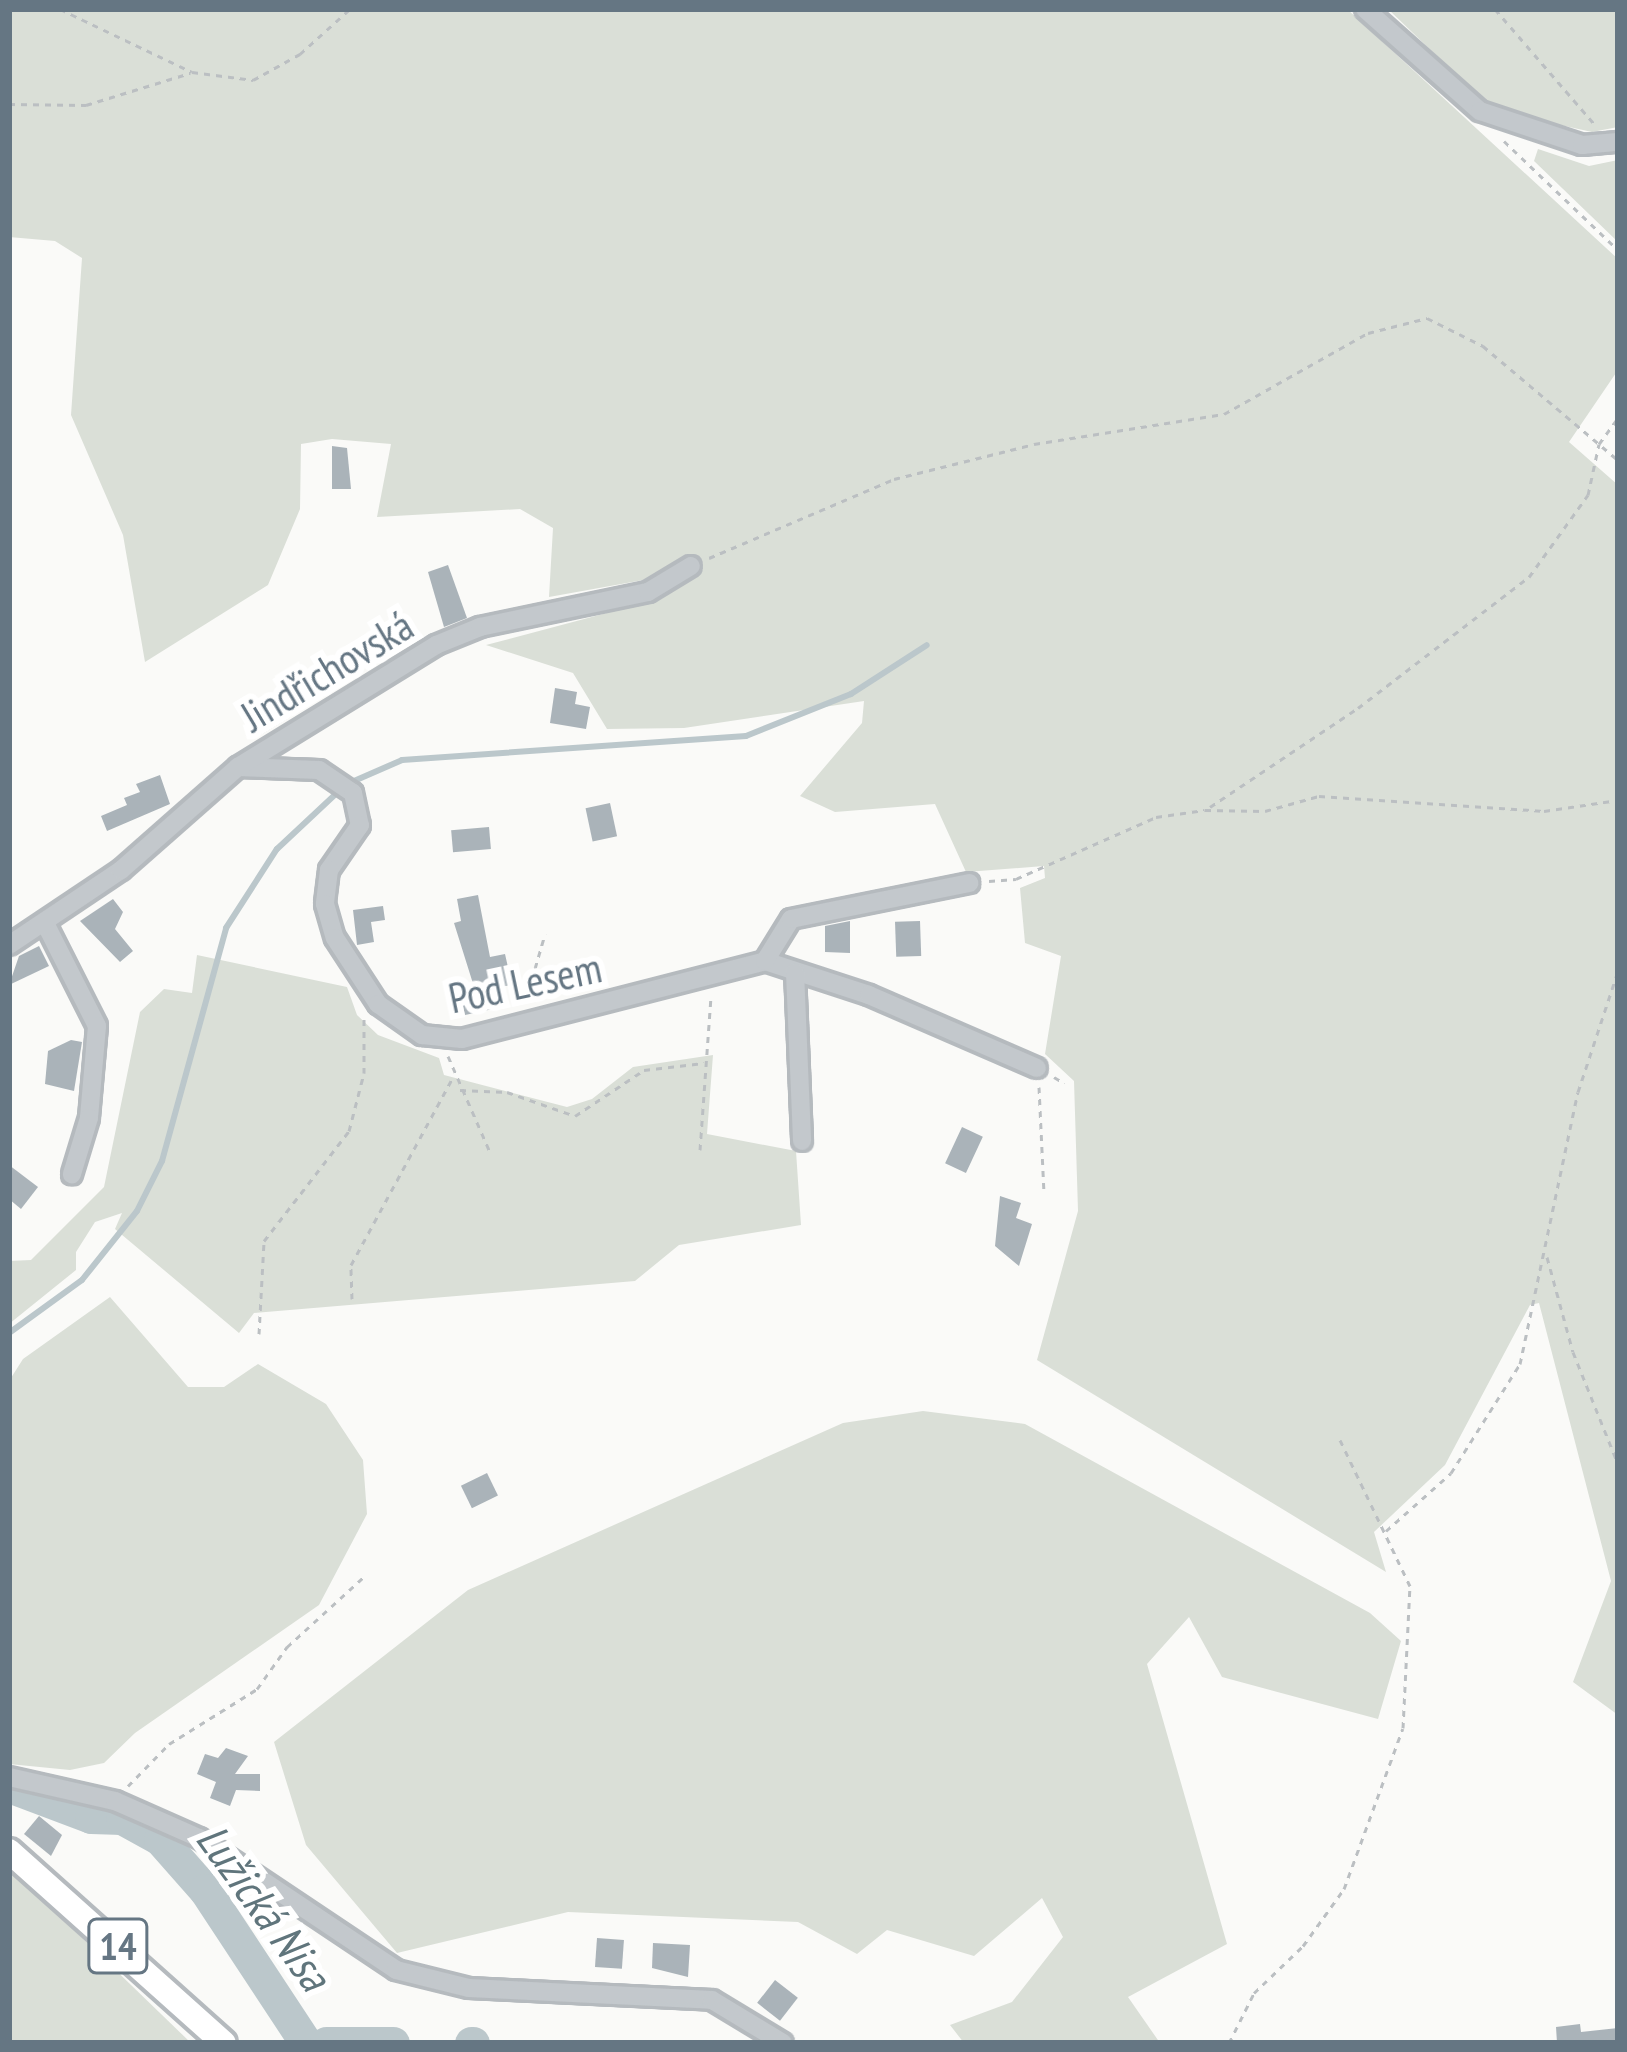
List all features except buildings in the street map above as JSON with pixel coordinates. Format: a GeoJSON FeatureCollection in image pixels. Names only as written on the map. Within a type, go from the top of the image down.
{"type":"FeatureCollection","features":[{"type":"Feature","properties":{"kind":"main road","name":"14"},"geometry":{"type":"LineString","coordinates":[[9,1851],[224,2043]]}},
{"type":"Feature","properties":{"kind":"street"},"geometry":{"type":"LineString","coordinates":[[1365,9],[1480,111],[1582,146],[1615,143]]}},
{"type":"Feature","properties":{"kind":"street","name":"Jindřichovská"},"geometry":{"type":"LineString","coordinates":[[9,945],[46,926],[238,767],[436,645],[480,627],[648,592],[691,566]]}},
{"type":"Feature","properties":{"kind":"street","name":"Pod Lesem"},"geometry":{"type":"LineString","coordinates":[[238,767],[319,770],[353,793],[361,825],[325,884],[335,938],[378,1004],[409,1030],[446,1040],[764,961]]}},
{"type":"Feature","properties":{"kind":"street"},"geometry":{"type":"LineString","coordinates":[[969,883],[791,919],[764,961],[869,995],[1037,1068]]}},
{"type":"Feature","properties":{"kind":"street"},"geometry":{"type":"LineString","coordinates":[[46,926],[97,1026],[89,1118],[72,1174]]}},
{"type":"Feature","properties":{"kind":"street"},"geometry":{"type":"LineString","coordinates":[[795,972],[802,1141]]}},
{"type":"Feature","properties":{"kind":"street"},"geometry":{"type":"LineString","coordinates":[[9,1778],[115,1801],[199,1838],[397,1970],[469,1988],[712,2000],[783,2043]]}},
{"type":"Feature","properties":{"kind":"path"},"geometry":{"type":"LineString","coordinates":[[60,9],[192,72],[253,80],[300,54],[350,9]]}},
{"type":"Feature","properties":{"kind":"path"},"geometry":{"type":"LineString","coordinates":[[1495,9],[1615,143]]}},
{"type":"Feature","properties":{"kind":"path"},"geometry":{"type":"LineString","coordinates":[[9,104],[86,105],[192,72]]}},
{"type":"Feature","properties":{"kind":"path"},"geometry":{"type":"LineString","coordinates":[[1480,111],[1618,250]]}},
{"type":"Feature","properties":{"kind":"path"},"geometry":{"type":"LineString","coordinates":[[691,566],[894,479],[1034,444],[1224,413],[1402,321],[1439,322],[1483,346],[1618,460]]}},
{"type":"Feature","properties":{"kind":"path"},"geometry":{"type":"LineString","coordinates":[[1205,810],[1373,697],[1529,577],[1588,496],[1599,444],[1618,418]]}},
{"type":"Feature","properties":{"kind":"path"},"geometry":{"type":"LineString","coordinates":[[969,883],[1016,879],[1156,817],[1205,810],[1265,811],[1319,796],[1544,812],[1618,800]]}},
{"type":"Feature","properties":{"kind":"path"},"geometry":{"type":"LineString","coordinates":[[520,1022],[544,934]]}},
{"type":"Feature","properties":{"kind":"path"},"geometry":{"type":"LineString","coordinates":[[1384,1532],[1451,1473],[1520,1364],[1578,1092],[1618,970]]}},
{"type":"Feature","properties":{"kind":"path"},"geometry":{"type":"LineString","coordinates":[[700,1150],[713,977]]}},
{"type":"Feature","properties":{"kind":"path"},"geometry":{"type":"LineString","coordinates":[[259,1334],[264,1241],[349,1131],[364,1073],[363,1014]]}},
{"type":"Feature","properties":{"kind":"path"},"geometry":{"type":"LineString","coordinates":[[446,1040],[452,1078],[490,1152]]}},
{"type":"Feature","properties":{"kind":"path"},"geometry":{"type":"LineString","coordinates":[[460,1090],[507,1092],[575,1116],[644,1070],[704,1063]]}},
{"type":"Feature","properties":{"kind":"path"},"geometry":{"type":"LineString","coordinates":[[1037,1068],[1044,1192]]}},
{"type":"Feature","properties":{"kind":"path"},"geometry":{"type":"LineString","coordinates":[[352,1299],[351,1265],[452,1078]]}},
{"type":"Feature","properties":{"kind":"path"},"geometry":{"type":"LineString","coordinates":[[1546,1256],[1573,1352],[1618,1464]]}},
{"type":"Feature","properties":{"kind":"path"},"geometry":{"type":"LineString","coordinates":[[1228,2043],[1254,1993],[1304,1946],[1343,1889],[1389,1782],[1403,1728],[1410,1586],[1340,1440]]}},
{"type":"Feature","properties":{"kind":"path"},"geometry":{"type":"LineString","coordinates":[[115,1801],[169,1744],[257,1689],[287,1647],[367,1574]]}},
{"type":"Feature","properties":{"kind":"shaded area"},"geometry":{"type":"Polygon","coordinates":[[[9,9],[1347,9],[1618,259],[1618,370],[1569,442],[1618,485],[1618,1715],[1573,1682],[1611,1581],[1539,1303],[1530,1305],[1445,1465],[1374,1532],[1386,1572],[1037,1360],[1078,1211],[1074,1081],[1045,1054],[1061,956],[1025,943],[1020,888],[1045,878],[1044,866],[966,872],[935,804],[835,812],[800,796],[862,723],[864,701],[684,728],[607,729],[573,673],[486,645],[663,598],[649,579],[549,597],[553,528],[520,509],[377,517],[391,444],[332,439],[301,444],[300,509],[268,585],[145,662],[123,535],[71,415],[82,258],[55,241],[9,237],[9,9]]]}},
{"type":"Feature","properties":{"kind":"shaded area"},"geometry":{"type":"Polygon","coordinates":[[[1388,9],[1618,9],[1618,127],[1592,132],[1493,110],[1388,9]]]}},
{"type":"Feature","properties":{"kind":"shaded area"},"geometry":{"type":"Polygon","coordinates":[[[1538,149],[1589,166],[1618,160],[1618,242],[1534,161],[1538,149]]]}},
{"type":"Feature","properties":{"kind":"shaded area"},"geometry":{"type":"Polygon","coordinates":[[[197,955],[347,987],[357,1015],[378,1035],[439,1058],[444,1075],[567,1107],[592,1099],[633,1067],[713,1055],[707,1134],[796,1151],[801,1225],[679,1245],[635,1281],[254,1313],[239,1333],[115,1229],[122,1213],[95,1222],[76,1252],[76,1270],[9,1324],[9,1261],[31,1260],[104,1187],[140,1012],[164,989],[192,993],[197,955]]]}},
{"type":"Feature","properties":{"kind":"shaded area"},"geometry":{"type":"Polygon","coordinates":[[[110,1297],[188,1387],[224,1387],[258,1364],[326,1404],[363,1460],[367,1514],[319,1605],[135,1733],[104,1763],[70,1770],[9,1764],[9,1381],[23,1359],[110,1297]]]}},
{"type":"Feature","properties":{"kind":"shaded area"},"geometry":{"type":"Polygon","coordinates":[[[923,1411],[1025,1424],[1370,1613],[1401,1641],[1378,1719],[1222,1677],[1189,1617],[1147,1664],[1227,1944],[1128,1997],[1160,2043],[964,2043],[950,2025],[1012,2002],[1063,1937],[1042,1898],[974,1956],[887,1930],[857,1954],[798,1922],[568,1912],[397,1953],[306,1845],[274,1742],[468,1590],[843,1423],[923,1411]]]}},
{"type":"Feature","properties":{"kind":"shaded area"},"geometry":{"type":"Polygon","coordinates":[[[9,1867],[191,2043],[9,2043],[9,1867]]]}},
{"type":"Feature","properties":{"kind":"waterway"},"geometry":{"type":"LineString","coordinates":[[354,781],[402,760],[746,736],[851,694],[927,645]]}},
{"type":"Feature","properties":{"kind":"waterway"},"geometry":{"type":"LineString","coordinates":[[9,1333],[82,1280],[137,1211],[162,1161],[226,928],[277,849],[339,791]]}},
{"type":"Feature","properties":{"kind":"waterway","name":"Lužická Nisa"},"geometry":{"type":"LineString","coordinates":[[9,1786],[91,1817],[122,1818],[160,1839],[205,1890],[306,2043]]}},
{"type":"Feature","properties":{"kind":"waterway","name":"Lužická Nisa"},"geometry":{"type":"LineString","coordinates":[[326,2043],[393,2043]]}}]}
